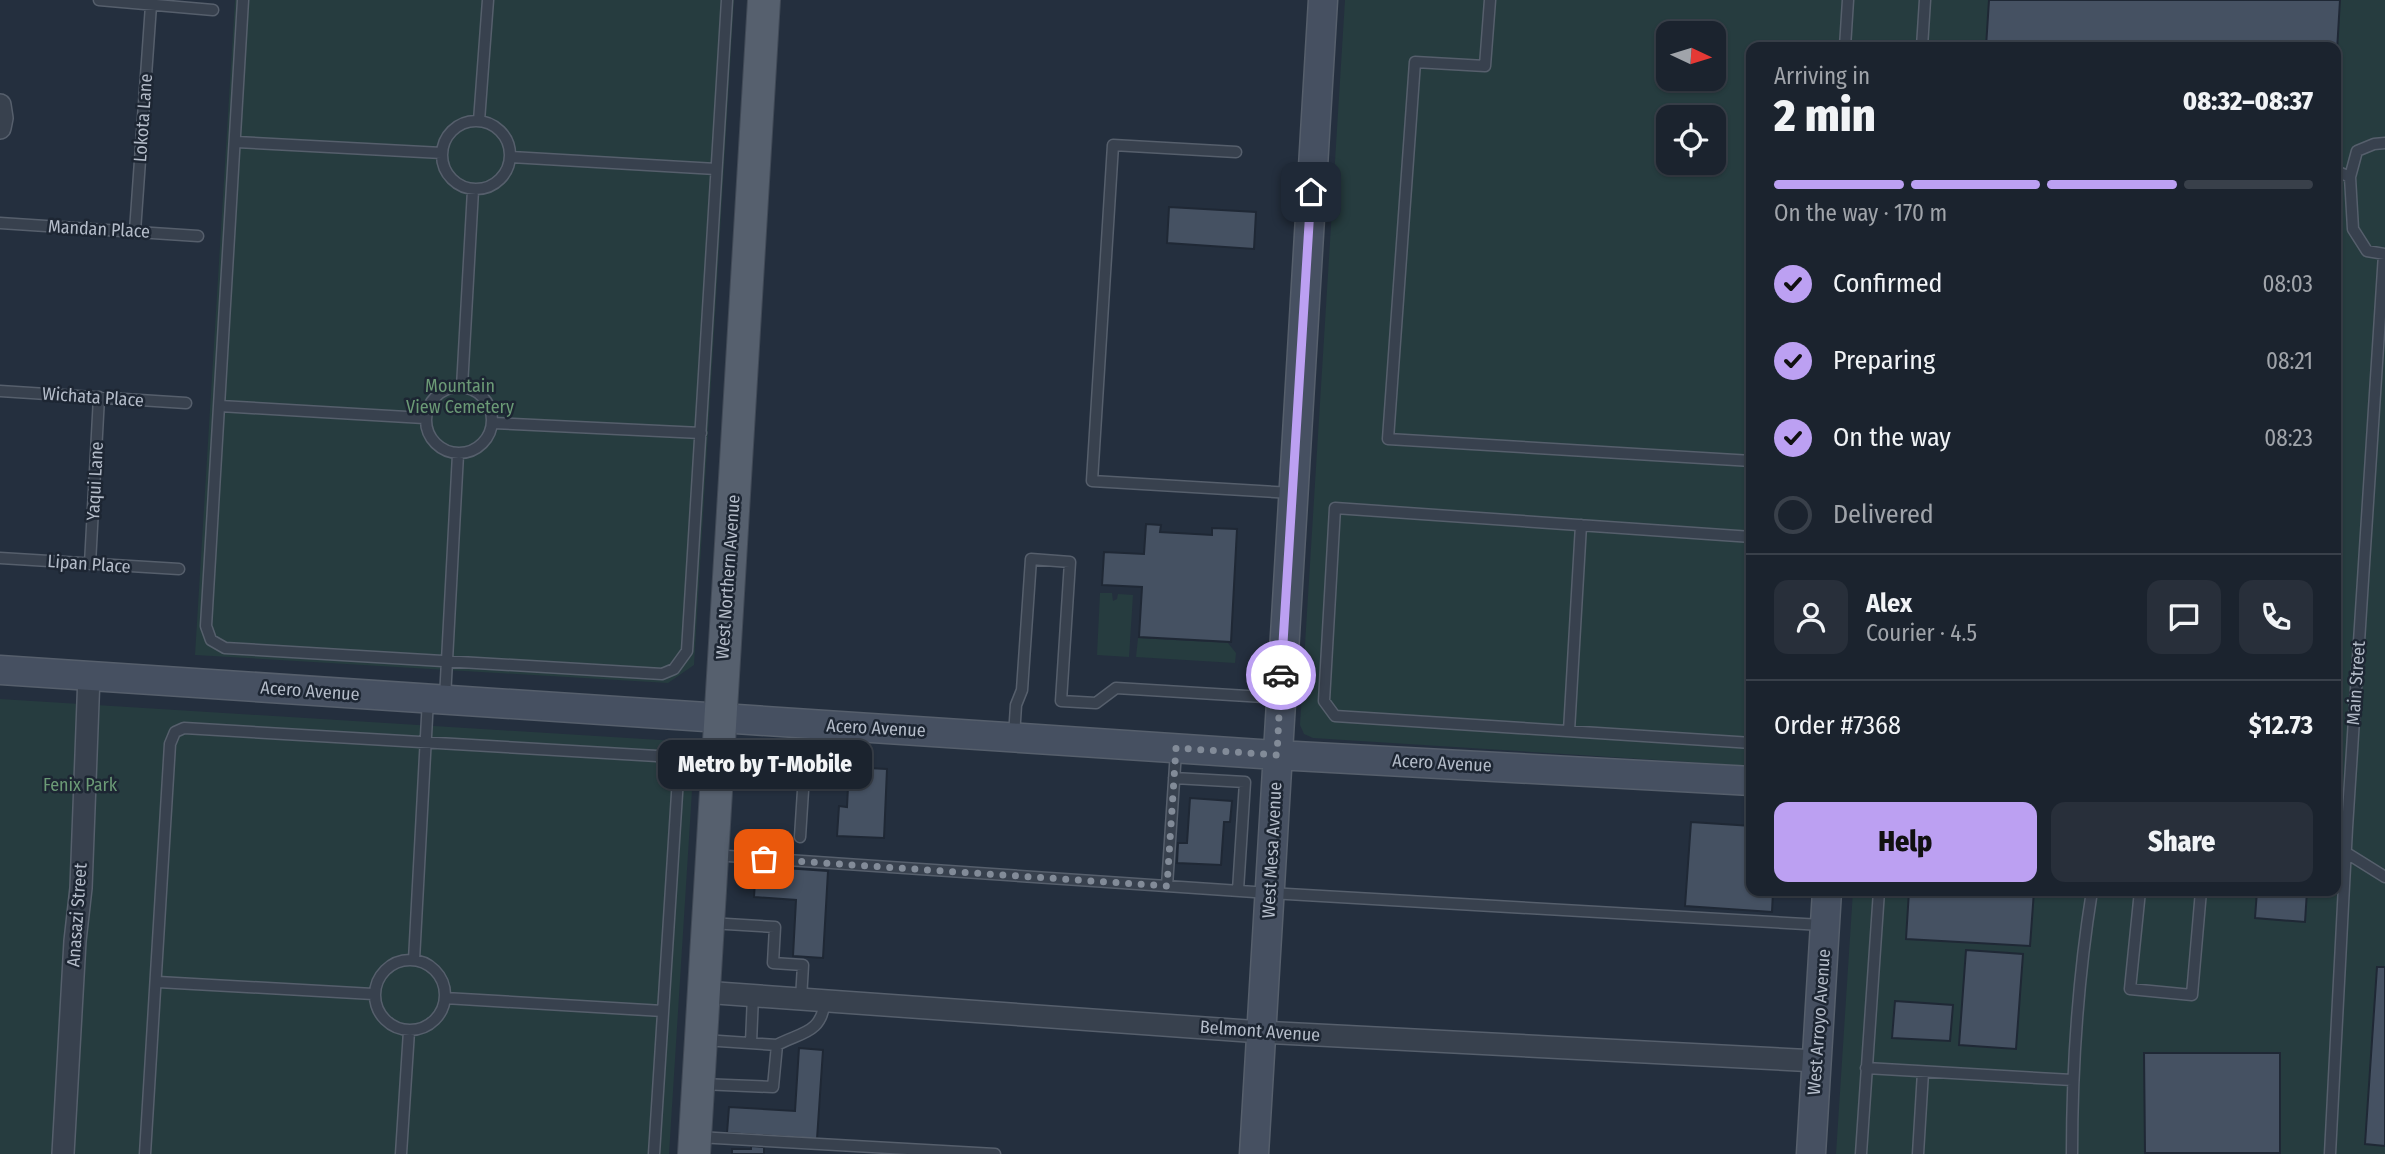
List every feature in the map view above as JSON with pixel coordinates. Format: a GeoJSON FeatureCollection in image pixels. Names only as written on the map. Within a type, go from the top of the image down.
{"type":"FeatureCollection","features":[{"type":"Feature","properties":{"kind":"main road","name":"West Northern Avenue"},"geometry":{"type":"LineString","coordinates":[[694,1145],[764,0]]}},
{"type":"Feature","properties":{"kind":"street","name":"West Mesa Avenue"},"geometry":{"type":"LineString","coordinates":[[1254,1154],[1322,0]]}},
{"type":"Feature","properties":{"kind":"street"},"geometry":{"type":"LineString","coordinates":[[0,105],[0,128]]}},
{"type":"Feature","properties":{"kind":"street","name":"Acero Avenue"},"geometry":{"type":"LineString","coordinates":[[0,670],[1277,755],[1746,781]]}},
{"type":"Feature","properties":{"kind":"street","name":"Anasazi Street"},"geometry":{"type":"LineString","coordinates":[[63,1154],[75,941],[81,888],[89,675]]}},
{"type":"Feature","properties":{"kind":"street","name":"West Arroyo Avenue"},"geometry":{"type":"LineString","coordinates":[[1811,1154],[1827,896]]}},
{"type":"Feature","properties":{"kind":"street","name":"Belmont Avenue"},"geometry":{"type":"LineString","coordinates":[[703,992],[1261,1032],[1817,1061]]}},
{"type":"Feature","properties":{"kind":"lane"},"geometry":{"type":"LineString","coordinates":[[99,0],[213,10]]}},
{"type":"Feature","properties":{"kind":"lane"},"geometry":{"type":"LineString","coordinates":[[243,0],[206,626],[211,640],[225,648],[662,674],[674,669],[687,650],[727,0]]}},
{"type":"Feature","properties":{"kind":"lane"},"geometry":{"type":"LineString","coordinates":[[479,121],[488,0]]}},
{"type":"Feature","properties":{"kind":"lane"},"geometry":{"type":"LineString","coordinates":[[1490,0],[1485,66],[1415,62],[1388,439],[1746,461]]}},
{"type":"Feature","properties":{"kind":"lane"},"geometry":{"type":"LineString","coordinates":[[1845,42],[1848,0]]}},
{"type":"Feature","properties":{"kind":"lane"},"geometry":{"type":"LineString","coordinates":[[1922,42],[1925,0]]}},
{"type":"Feature","properties":{"kind":"lane","name":"Lokota Lane"},"geometry":{"type":"LineString","coordinates":[[135,231],[151,5]]}},
{"type":"Feature","properties":{"kind":"lane"},"geometry":{"type":"LineString","coordinates":[[479,121],[491,124],[499,130],[508,141],[511,157],[507,171],[500,180],[491,186],[473,190],[453,180],[443,163],[442,153],[452,131],[469,122],[479,121]]}},
{"type":"Feature","properties":{"kind":"lane"},"geometry":{"type":"LineString","coordinates":[[236,142],[442,153]]}},
{"type":"Feature","properties":{"kind":"lane","name":"Main Street"},"geometry":{"type":"LineString","coordinates":[[2330,1154],[2345,852],[2342,827],[2385,254],[2367,251],[2353,229],[2350,177],[2357,151],[2385,143]]}},
{"type":"Feature","properties":{"kind":"lane"},"geometry":{"type":"LineString","coordinates":[[1236,152],[1113,145],[1092,481],[1292,494]]}},
{"type":"Feature","properties":{"kind":"lane"},"geometry":{"type":"LineString","coordinates":[[511,157],[716,169]]}},
{"type":"Feature","properties":{"kind":"lane"},"geometry":{"type":"LineString","coordinates":[[2341,173],[2350,177]]}},
{"type":"Feature","properties":{"kind":"lane"},"geometry":{"type":"LineString","coordinates":[[463,387],[473,190]]}},
{"type":"Feature","properties":{"kind":"lane","name":"Mandan Place"},"geometry":{"type":"LineString","coordinates":[[0,223],[198,236]]}},
{"type":"Feature","properties":{"kind":"lane"},"geometry":{"type":"LineString","coordinates":[[463,387],[475,391],[486,401],[493,423],[485,441],[477,448],[457,454],[436,445],[429,435],[424,418],[438,394],[449,388],[463,387]]}},
{"type":"Feature","properties":{"kind":"lane","name":"Wichata Place"},"geometry":{"type":"LineString","coordinates":[[0,391],[186,403]]}},
{"type":"Feature","properties":{"kind":"lane","name":"Yaqui Lane"},"geometry":{"type":"LineString","coordinates":[[90,564],[99,397]]}},
{"type":"Feature","properties":{"kind":"lane"},"geometry":{"type":"LineString","coordinates":[[220,406],[424,418]]}},
{"type":"Feature","properties":{"kind":"lane"},"geometry":{"type":"LineString","coordinates":[[493,423],[701,433]]}},
{"type":"Feature","properties":{"kind":"lane"},"geometry":{"type":"LineString","coordinates":[[414,960],[425,742],[447,662],[457,454]]}},
{"type":"Feature","properties":{"kind":"lane"},"geometry":{"type":"LineString","coordinates":[[1746,537],[1335,508],[1324,701],[1335,716],[1746,744]]}},
{"type":"Feature","properties":{"kind":"lane"},"geometry":{"type":"LineString","coordinates":[[1569,732],[1581,525]]}},
{"type":"Feature","properties":{"kind":"lane","name":"Lipan Place"},"geometry":{"type":"LineString","coordinates":[[0,558],[179,569]]}},
{"type":"Feature","properties":{"kind":"lane"},"geometry":{"type":"LineString","coordinates":[[1014,736],[1016,705],[1022,690],[1031,559],[1070,562],[1061,701],[1096,703],[1116,688],[1280,698]]}},
{"type":"Feature","properties":{"kind":"lane"},"geometry":{"type":"LineString","coordinates":[[800,837],[804,775],[824,754],[826,725]]}},
{"type":"Feature","properties":{"kind":"lane"},"geometry":{"type":"LineString","coordinates":[[145,1154],[158,982],[170,744],[175,732],[184,727],[657,756],[670,762],[678,778],[654,1154]]}},
{"type":"Feature","properties":{"kind":"lane"},"geometry":{"type":"LineString","coordinates":[[1167,886],[1176,748]]}},
{"type":"Feature","properties":{"kind":"lane"},"geometry":{"type":"LineString","coordinates":[[1174,778],[1245,782],[1238,891]]}},
{"type":"Feature","properties":{"kind":"lane"},"geometry":{"type":"LineString","coordinates":[[2345,852],[2385,877]]}},
{"type":"Feature","properties":{"kind":"lane"},"geometry":{"type":"LineString","coordinates":[[711,855],[1269,893],[1825,925]]}},
{"type":"Feature","properties":{"kind":"lane"},"geometry":{"type":"LineString","coordinates":[[1861,1154],[1879,896]]}},
{"type":"Feature","properties":{"kind":"lane"},"geometry":{"type":"LineString","coordinates":[[2072,1154],[2072,1080],[2091,896]]}},
{"type":"Feature","properties":{"kind":"lane"},"geometry":{"type":"LineString","coordinates":[[2139,896],[2130,989],[2192,995],[2201,896]]}},
{"type":"Feature","properties":{"kind":"lane"},"geometry":{"type":"LineString","coordinates":[[707,922],[775,927],[773,962],[803,965],[802,999]]}},
{"type":"Feature","properties":{"kind":"lane"},"geometry":{"type":"LineString","coordinates":[[402,960],[414,960],[430,966],[438,974],[444,987],[445,998],[442,1010],[434,1021],[424,1028],[410,1031],[396,1028],[385,1021],[377,1010],[373,994],[381,975],[390,966],[402,960]]}},
{"type":"Feature","properties":{"kind":"lane"},"geometry":{"type":"LineString","coordinates":[[158,982],[373,994]]}},
{"type":"Feature","properties":{"kind":"lane"},"geometry":{"type":"LineString","coordinates":[[751,1043],[753,995]]}},
{"type":"Feature","properties":{"kind":"lane"},"geometry":{"type":"LineString","coordinates":[[445,998],[663,1011]]}},
{"type":"Feature","properties":{"kind":"lane"},"geometry":{"type":"LineString","coordinates":[[701,1040],[777,1045],[809,1033],[824,1015],[825,1000]]}},
{"type":"Feature","properties":{"kind":"lane"},"geometry":{"type":"LineString","coordinates":[[401,1154],[410,1031]]}},
{"type":"Feature","properties":{"kind":"lane"},"geometry":{"type":"LineString","coordinates":[[698,1084],[773,1087],[777,1045]]}},
{"type":"Feature","properties":{"kind":"lane"},"geometry":{"type":"LineString","coordinates":[[1866,1068],[2072,1080]]}},
{"type":"Feature","properties":{"kind":"lane"},"geometry":{"type":"LineString","coordinates":[[1918,1154],[1923,1072]]}},
{"type":"Feature","properties":{"kind":"lane"},"geometry":{"type":"LineString","coordinates":[[694,1145],[995,1154]]}},
{"type":"Feature","properties":{"kind":"green space","name":"Mountain View Cemetery"},"geometry":{"type":"Polygon","coordinates":[[[235,0],[734,0],[694,665],[668,683],[195,655],[235,0]]]}},
{"type":"Feature","properties":{"kind":"green space"},"geometry":{"type":"Polygon","coordinates":[[[1345,0],[2385,0],[2385,1154],[1836,1154],[1853,896],[2341,896],[2341,42],[1746,42],[1746,766],[1313,738],[1304,734],[1300,725],[1345,0]]]}},
{"type":"Feature","properties":{"kind":"green space"},"geometry":{"type":"Polygon","coordinates":[[[1100,593],[1112,593],[1113,601],[1118,594],[1133,595],[1129,657],[1097,655],[1100,593]]]}},
{"type":"Feature","properties":{"kind":"green space"},"geometry":{"type":"Polygon","coordinates":[[[1138,638],[1228,643],[1236,653],[1235,663],[1136,657],[1138,638]]]}},
{"type":"Feature","properties":{"kind":"green space","name":"Fenix Park"},"geometry":{"type":"Polygon","coordinates":[[[0,699],[676,741],[694,759],[669,1154],[0,1154],[0,699]]]}},
{"type":"Feature","properties":{"kind":"building"},"geometry":{"type":"Polygon","coordinates":[[[1989,0],[2340,0],[2338,42],[1986,42],[1989,0]]]}},
{"type":"Feature","properties":{"kind":"building"},"geometry":{"type":"Polygon","coordinates":[[[1169,207],[1256,212],[1254,249],[1167,243],[1169,207]]]}},
{"type":"Feature","properties":{"kind":"building"},"geometry":{"type":"Polygon","coordinates":[[[1146,524],[1161,525],[1160,532],[1212,535],[1212,528],[1237,529],[1231,642],[1139,637],[1142,587],[1102,585],[1104,552],[1144,554],[1146,524]]]}},
{"type":"Feature","properties":{"kind":"building"},"geometry":{"type":"Polygon","coordinates":[[[849,767],[887,769],[884,838],[837,836],[839,806],[847,807],[849,767]]]}},
{"type":"Feature","properties":{"kind":"building"},"geometry":{"type":"Polygon","coordinates":[[[1190,798],[1232,801],[1230,822],[1224,822],[1221,865],[1177,863],[1178,843],[1187,843],[1190,798]]]}},
{"type":"Feature","properties":{"kind":"building"},"geometry":{"type":"Polygon","coordinates":[[[1691,822],[1746,826],[1746,896],[1773,896],[1772,912],[1685,906],[1691,822]]]}},
{"type":"Feature","properties":{"kind":"building"},"geometry":{"type":"Polygon","coordinates":[[[756,866],[828,871],[823,958],[793,956],[796,900],[754,897],[756,866]]]}},
{"type":"Feature","properties":{"kind":"building"},"geometry":{"type":"Polygon","coordinates":[[[1909,896],[2034,896],[2030,946],[1906,939],[1909,896]]]}},
{"type":"Feature","properties":{"kind":"building"},"geometry":{"type":"Polygon","coordinates":[[[2257,896],[2307,896],[2305,922],[2255,918],[2257,896]]]}},
{"type":"Feature","properties":{"kind":"building"},"geometry":{"type":"Polygon","coordinates":[[[1966,950],[2023,954],[2016,1049],[1959,1045],[1966,950]]]}},
{"type":"Feature","properties":{"kind":"building"},"geometry":{"type":"Polygon","coordinates":[[[2377,967],[2385,967],[2385,1146],[2365,1144],[2377,967]]]}},
{"type":"Feature","properties":{"kind":"building"},"geometry":{"type":"Polygon","coordinates":[[[1895,1001],[1953,1005],[1950,1041],[1892,1038],[1895,1001]]]}},
{"type":"Feature","properties":{"kind":"building"},"geometry":{"type":"Polygon","coordinates":[[[799,1048],[823,1050],[817,1139],[727,1133],[729,1107],[795,1111],[799,1048]]]}},
{"type":"Feature","properties":{"kind":"building"},"geometry":{"type":"Polygon","coordinates":[[[2144,1053],[2280,1053],[2280,1153],[2145,1153],[2144,1053]]]}},
{"type":"Feature","properties":{"kind":"building"},"geometry":{"type":"Polygon","coordinates":[[[751,1146],[764,1147],[764,1154],[732,1154],[732,1149],[751,1149],[751,1146]]]}},
{"type":"Feature","properties":{"kind":"way so far"},"geometry":{"type":"LineString","coordinates":[[764,859],[1167,886],[1176,748],[1277,755],[1281,675]]}},
{"type":"Feature","properties":{"kind":"place","name":"Metro by T-Mobile"},"geometry":{"type":"Point","coordinates":[764,859]}},
{"type":"Feature","properties":{"kind":"route"},"geometry":{"type":"LineString","coordinates":[[1281,675],[1311,192]]}}]}
